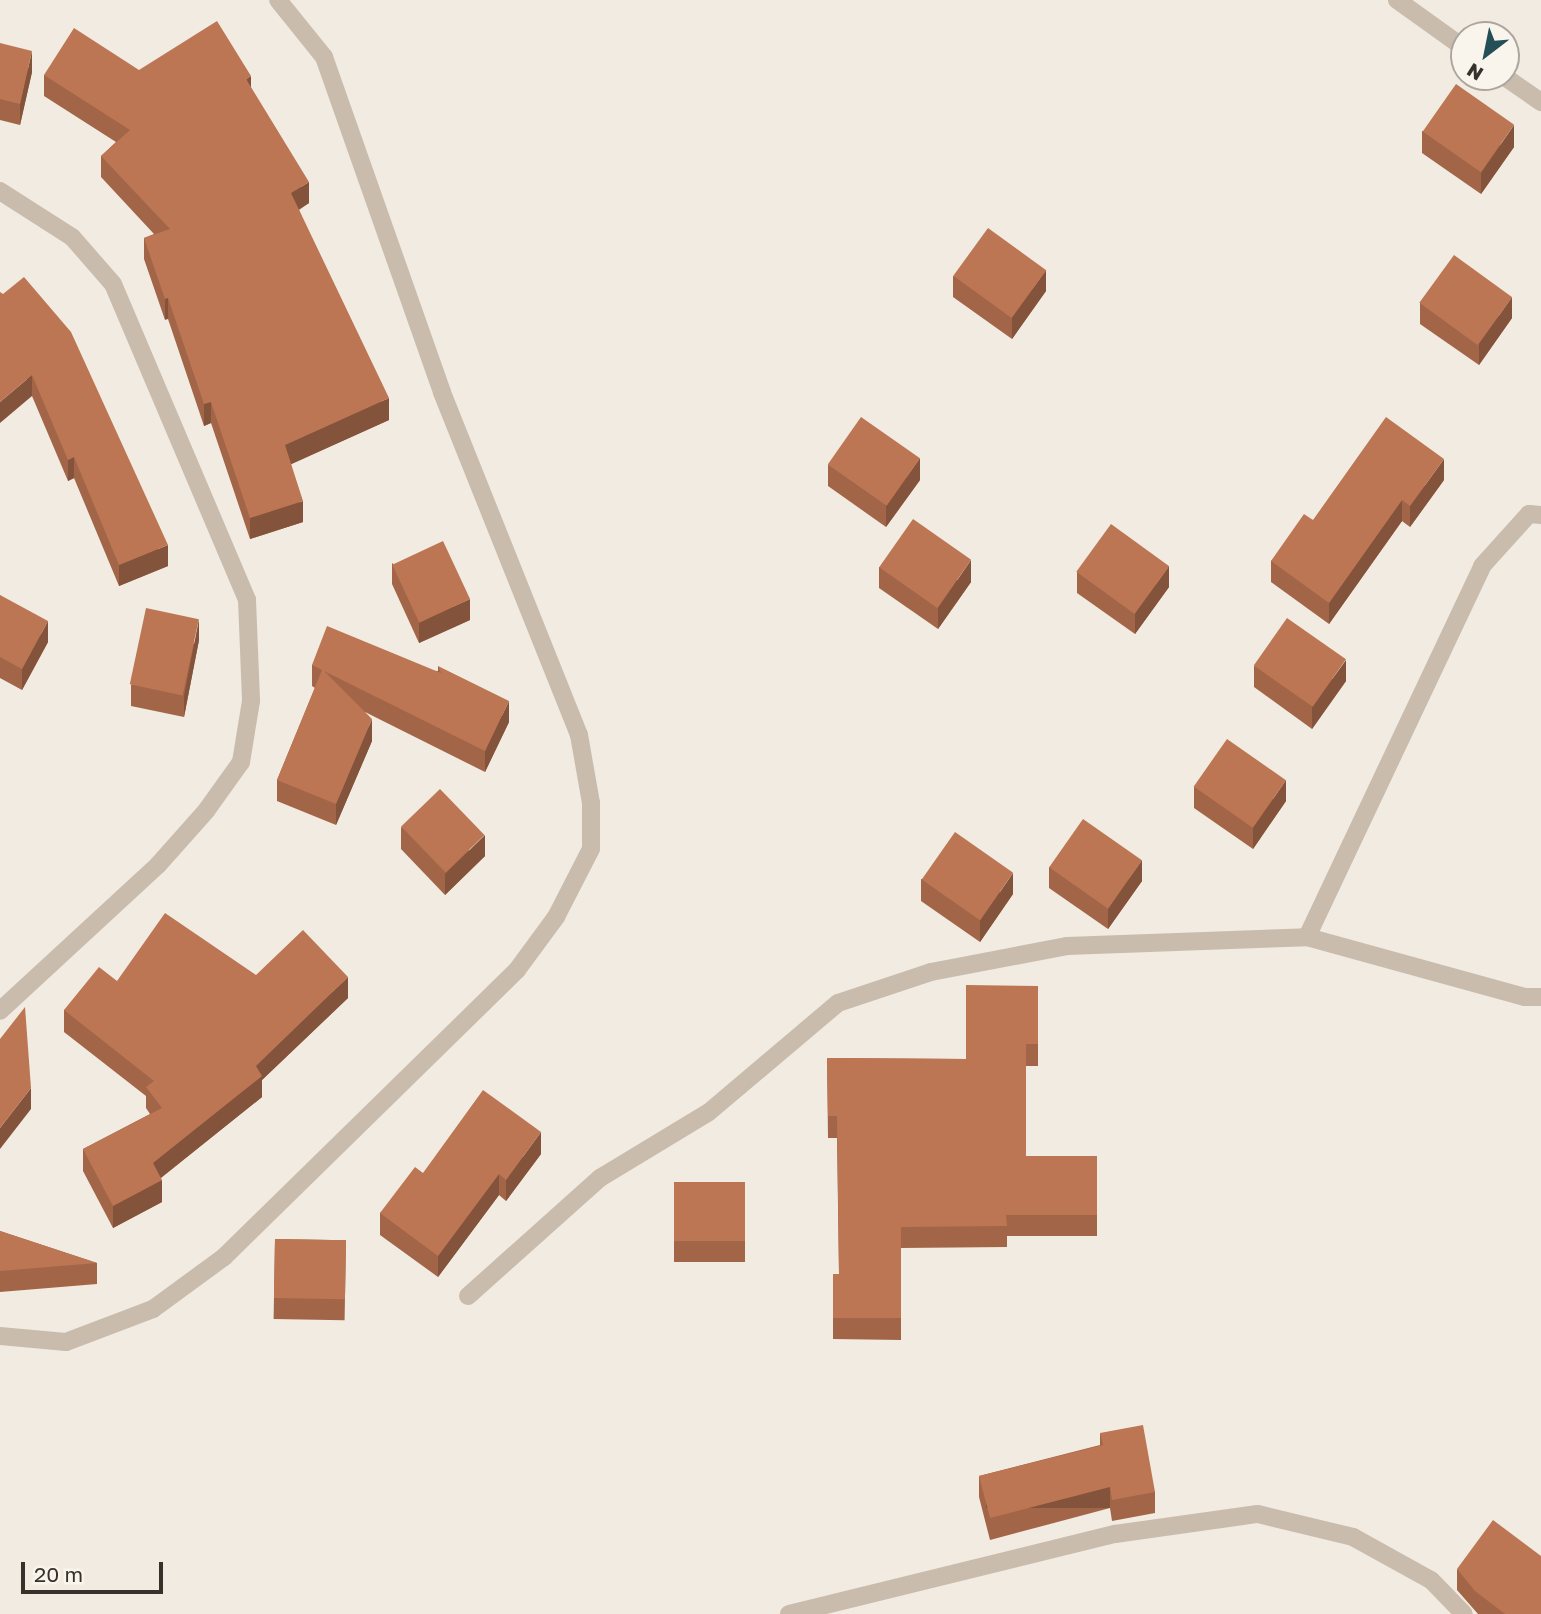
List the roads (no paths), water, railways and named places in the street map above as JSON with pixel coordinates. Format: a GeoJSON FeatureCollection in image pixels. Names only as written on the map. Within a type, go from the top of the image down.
{"type":"FeatureCollection","features":[{"type":"Feature","properties":{"kind":"street"},"geometry":{"type":"LineString","coordinates":[[0,1336],[66,1342],[153,1309],[224,1257],[517,970],[555,917],[591,849],[591,803],[579,735],[442,392],[324,57],[278,0]]}},
{"type":"Feature","properties":{"kind":"street"},"geometry":{"type":"LineString","coordinates":[[1397,0],[1450,38]]}},
{"type":"Feature","properties":{"kind":"street"},"geometry":{"type":"LineString","coordinates":[[1520,87],[1541,102]]}},
{"type":"Feature","properties":{"kind":"street"},"geometry":{"type":"LineString","coordinates":[[0,191],[72,237],[113,284],[247,600],[251,701],[241,762],[206,811],[158,865],[0,1011]]}},
{"type":"Feature","properties":{"kind":"street"},"geometry":{"type":"LineString","coordinates":[[1307,937],[1482,566],[1529,514],[1541,515]]}},
{"type":"Feature","properties":{"kind":"street"},"geometry":{"type":"LineString","coordinates":[[468,1296],[600,1178],[709,1112],[838,1003],[931,972],[1067,946],[1307,937],[1525,997],[1541,997]]}},
{"type":"Feature","properties":{"kind":"street"},"geometry":{"type":"LineString","coordinates":[[789,1614],[1115,1534],[1258,1514],[1353,1536],[1431,1580],[1464,1614]]}}]}
